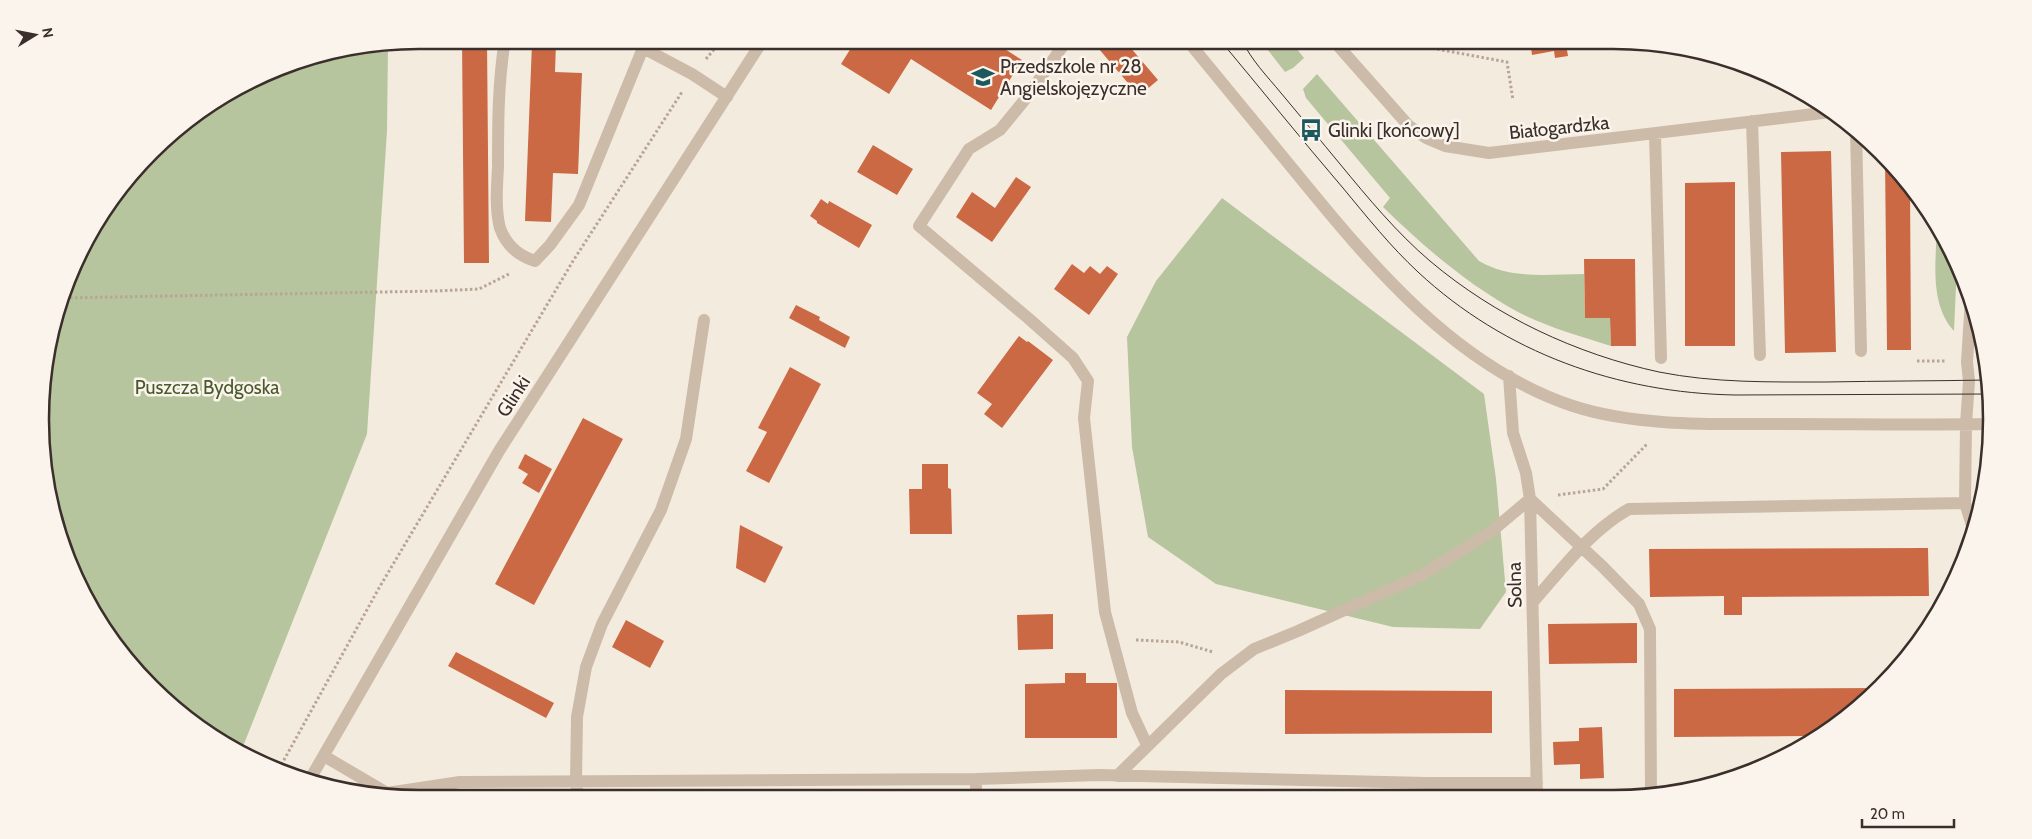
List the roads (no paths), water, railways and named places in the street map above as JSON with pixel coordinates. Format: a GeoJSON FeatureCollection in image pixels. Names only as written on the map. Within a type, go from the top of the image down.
{"type":"FeatureCollection","features":[{"type":"Feature","properties":{"kind":"street"},"geometry":{"type":"LineString","coordinates":[[503,49],[499,77],[497,206],[500,228],[509,244],[523,257],[535,261],[550,245],[579,205],[643,49]]}},
{"type":"Feature","properties":{"kind":"street"},"geometry":{"type":"LineString","coordinates":[[645,49],[692,74],[727,97]]}},
{"type":"Feature","properties":{"kind":"street","name":"Glinki"},"geometry":{"type":"LineString","coordinates":[[313,775],[499,452],[757,49]]}},
{"type":"Feature","properties":{"kind":"street"},"geometry":{"type":"LineString","coordinates":[[1061,49],[1027,97],[1000,130],[968,149],[919,226],[1074,358],[1088,381],[1084,418],[1105,612],[1132,713],[1147,745]]}},
{"type":"Feature","properties":{"kind":"street"},"geometry":{"type":"LineString","coordinates":[[1194,49],[1336,222],[1384,275],[1439,328],[1472,353],[1509,376],[1546,394],[1574,406],[1605,413],[1669,422],[1716,424],[1983,424]]}},
{"type":"Feature","properties":{"kind":"street","name":"Białogardzka"},"geometry":{"type":"LineString","coordinates":[[1341,49],[1408,125],[1426,138],[1445,146],[1489,153],[1821,113]]}},
{"type":"Feature","properties":{"kind":"street"},"geometry":{"type":"LineString","coordinates":[[1752,121],[1760,355]]}},
{"type":"Feature","properties":{"kind":"street"},"geometry":{"type":"LineString","coordinates":[[1655,134],[1661,358]]}},
{"type":"Feature","properties":{"kind":"street"},"geometry":{"type":"LineString","coordinates":[[1856,140],[1861,350]]}},
{"type":"Feature","properties":{"kind":"street"},"geometry":{"type":"LineString","coordinates":[[577,790],[577,716],[586,667],[602,624],[661,510],[686,439],[704,320]]}},
{"type":"Feature","properties":{"kind":"street"},"geometry":{"type":"LineString","coordinates":[[1970,321],[1965,502],[1970,519]]}},
{"type":"Feature","properties":{"kind":"street","name":"Solna"},"geometry":{"type":"LineString","coordinates":[[1509,376],[1513,433],[1526,472],[1530,499],[1536,790]]}},
{"type":"Feature","properties":{"kind":"street"},"geometry":{"type":"LineString","coordinates":[[1117,776],[1221,674],[1254,649],[1422,575],[1492,531],[1530,499],[1582,546],[1639,604],[1650,629],[1651,788]]}},
{"type":"Feature","properties":{"kind":"street"},"geometry":{"type":"LineString","coordinates":[[1533,602],[1582,546],[1610,519],[1628,509],[1965,502]]}},
{"type":"Feature","properties":{"kind":"street"},"geometry":{"type":"LineString","coordinates":[[324,756],[378,788]]}},
{"type":"Feature","properties":{"kind":"street"},"geometry":{"type":"LineString","coordinates":[[410,790],[460,782],[976,779],[1117,776],[1427,783],[1536,782]]}},
{"type":"Feature","properties":{"kind":"street"},"geometry":{"type":"LineString","coordinates":[[976,779],[976,790]]}},
{"type":"Feature","properties":{"kind":"tram line"},"geometry":{"type":"LineString","coordinates":[[1227,49],[1370,221],[1418,272],[1452,300],[1488,325],[1526,346],[1565,363],[1606,377],[1648,386],[1691,392],[1735,395],[1982,394]]}},
{"type":"Feature","properties":{"kind":"tram line"},"geometry":{"type":"LineString","coordinates":[[1247,49],[1265,74],[1372,202],[1406,239],[1455,281],[1509,316],[1538,330],[1597,355],[1680,376],[1784,382],[1981,380]]}},
{"type":"Feature","properties":{"kind":"place","name":"Przedszkole nr 28 Angielskojęzyczne"},"geometry":{"type":"Point","coordinates":[983,77]}},
{"type":"Feature","properties":{"kind":"place","name":"Glinki [końcowy]"},"geometry":{"type":"Point","coordinates":[1311,130]}},
{"type":"Feature","properties":{"kind":"park label","name":"Puszcza Bydgoska"},"geometry":{"type":"Point","coordinates":[207,387]}}]}
